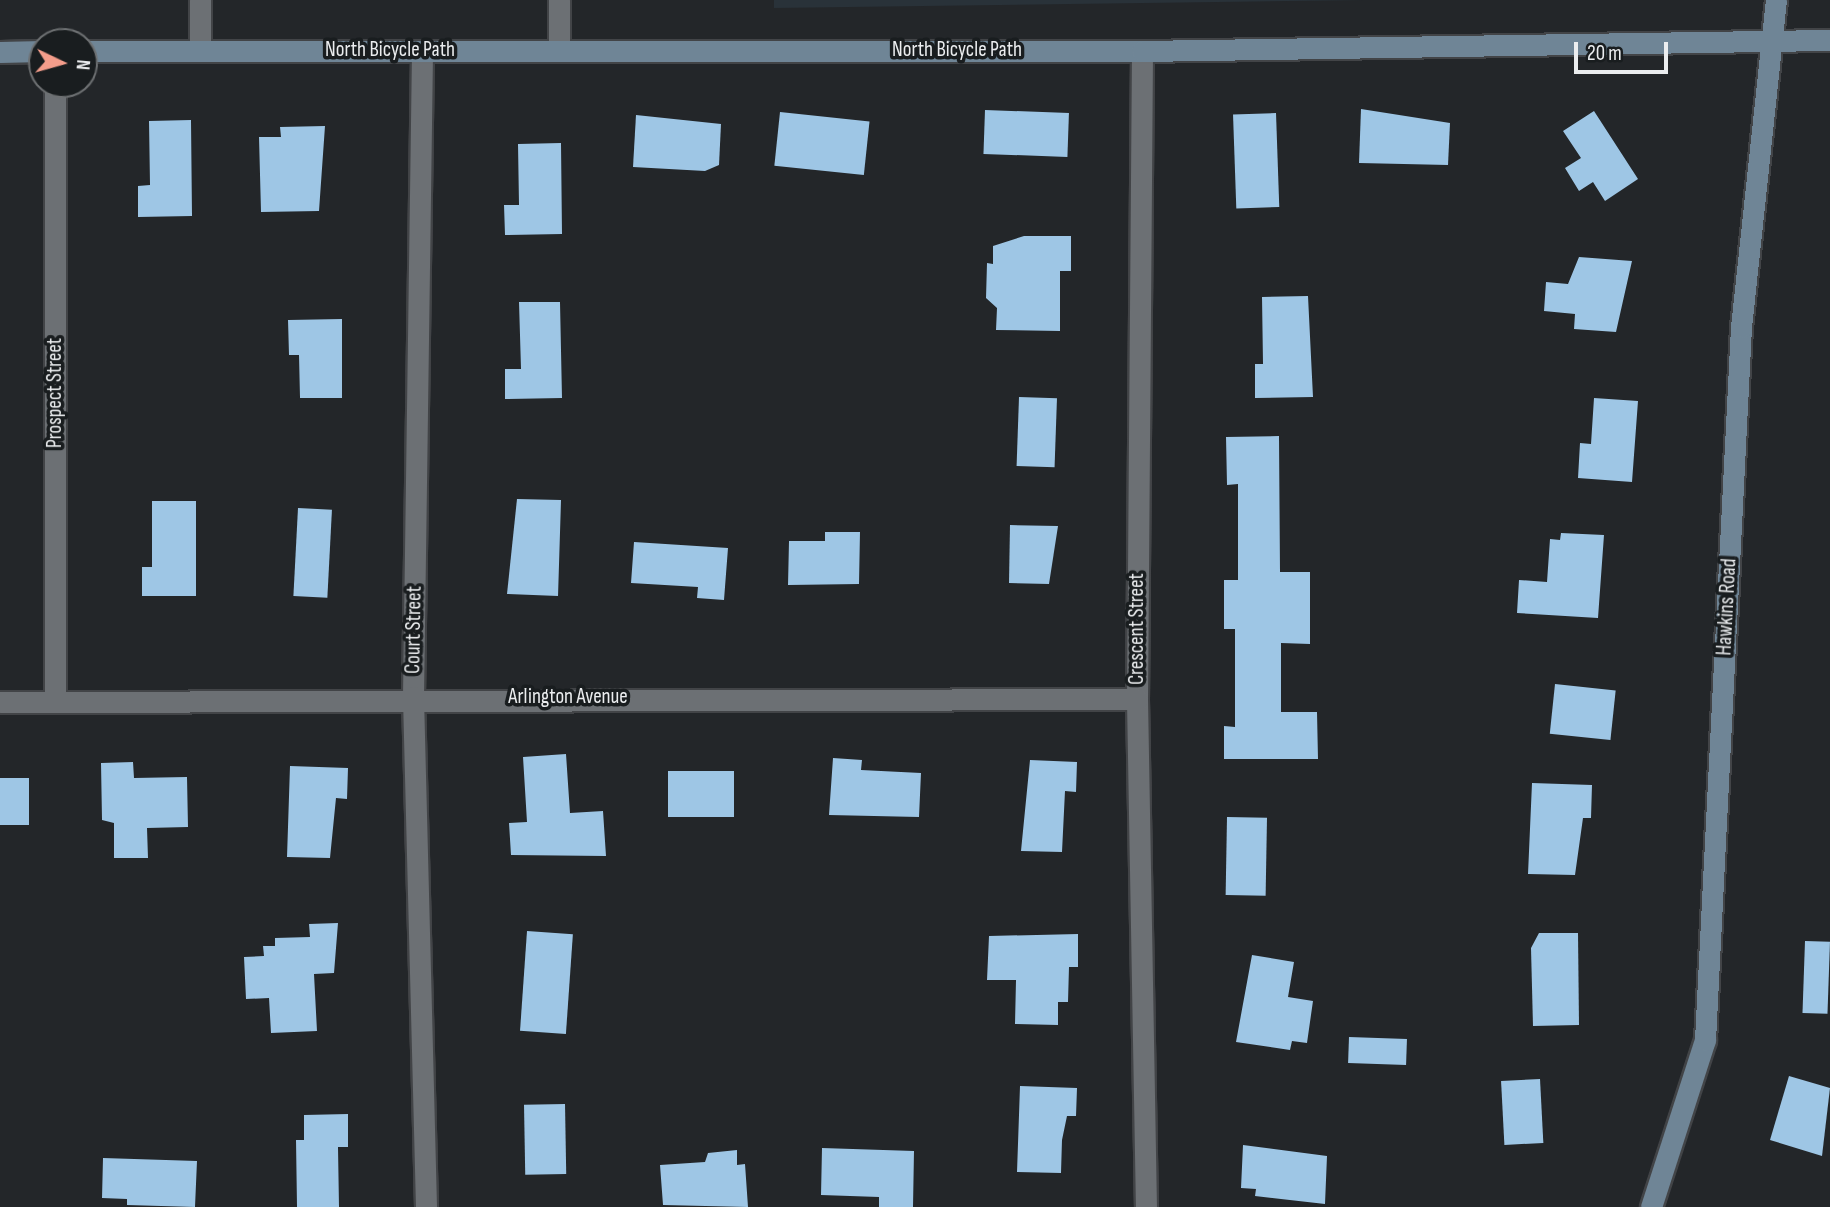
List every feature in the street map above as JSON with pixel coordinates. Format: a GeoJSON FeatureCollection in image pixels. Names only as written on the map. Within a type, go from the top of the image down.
{"type":"FeatureCollection","features":[{"type":"Feature","properties":{"kind":"street"},"geometry":{"type":"LineString","coordinates":[[200,0],[200,48]]}},
{"type":"Feature","properties":{"kind":"street"},"geometry":{"type":"LineString","coordinates":[[559,0],[559,46]]}},
{"type":"Feature","properties":{"kind":"street","name":"Hawkins Road"},"geometry":{"type":"LineString","coordinates":[[1651,1207],[1705,1040],[1741,327],[1774,39],[1776,0]]}},
{"type":"Feature","properties":{"kind":"street","name":"North Bicycle Path"},"geometry":{"type":"LineString","coordinates":[[98,51],[200,48],[422,52],[559,46],[1142,51],[1830,40]]}},
{"type":"Feature","properties":{"kind":"street"},"geometry":{"type":"LineString","coordinates":[[0,52],[28,51]]}},
{"type":"Feature","properties":{"kind":"street","name":"Crescent Street"},"geometry":{"type":"LineString","coordinates":[[1142,51],[1137,699],[1146,1207]]}},
{"type":"Feature","properties":{"kind":"street","name":"Court Street"},"geometry":{"type":"LineString","coordinates":[[422,52],[413,697],[426,1207]]}},
{"type":"Feature","properties":{"kind":"street","name":"Prospect Street"},"geometry":{"type":"LineString","coordinates":[[55,98],[55,702]]}},
{"type":"Feature","properties":{"kind":"street","name":"Arlington Avenue"},"geometry":{"type":"LineString","coordinates":[[0,702],[413,697],[1137,699]]}},
{"type":"Feature","properties":{"kind":"shaded area"},"geometry":{"type":"Polygon","coordinates":[[[774,0],[1364,0],[774,8],[774,0]]]}},
{"type":"Feature","properties":{"kind":"building"},"geometry":{"type":"Polygon","coordinates":[[[1361,109],[1450,123],[1448,165],[1359,163],[1361,109]]]}},
{"type":"Feature","properties":{"kind":"building"},"geometry":{"type":"Polygon","coordinates":[[[985,110],[1069,113],[1067,157],[983,154],[985,110]]]}},
{"type":"Feature","properties":{"kind":"building"},"geometry":{"type":"Polygon","coordinates":[[[1594,111],[1638,179],[1605,201],[1593,182],[1579,191],[1565,168],[1581,158],[1563,131],[1594,111]]]}},
{"type":"Feature","properties":{"kind":"building"},"geometry":{"type":"Polygon","coordinates":[[[780,112],[870,121],[864,175],[774,166],[780,112]]]}},
{"type":"Feature","properties":{"kind":"building"},"geometry":{"type":"Polygon","coordinates":[[[1276,113],[1279,207],[1236,208],[1233,115],[1276,113]]]}},
{"type":"Feature","properties":{"kind":"building"},"geometry":{"type":"Polygon","coordinates":[[[636,115],[721,124],[719,165],[705,171],[633,167],[636,115]]]}},
{"type":"Feature","properties":{"kind":"building"},"geometry":{"type":"Polygon","coordinates":[[[191,120],[192,216],[138,217],[138,186],[150,185],[149,121],[191,120]]]}},
{"type":"Feature","properties":{"kind":"building"},"geometry":{"type":"Polygon","coordinates":[[[325,126],[319,211],[261,212],[259,137],[281,137],[280,127],[325,126]]]}},
{"type":"Feature","properties":{"kind":"building"},"geometry":{"type":"Polygon","coordinates":[[[561,143],[562,234],[505,235],[504,205],[519,205],[518,144],[561,143]]]}},
{"type":"Feature","properties":{"kind":"building"},"geometry":{"type":"Polygon","coordinates":[[[1024,236],[1071,236],[1071,271],[1060,271],[1060,331],[996,330],[997,308],[986,298],[987,263],[993,264],[993,246],[1024,236]]]}},
{"type":"Feature","properties":{"kind":"building"},"geometry":{"type":"Polygon","coordinates":[[[1579,257],[1632,261],[1616,332],[1574,329],[1575,314],[1544,311],[1546,282],[1568,284],[1579,257]]]}},
{"type":"Feature","properties":{"kind":"building"},"geometry":{"type":"Polygon","coordinates":[[[1308,296],[1313,397],[1255,398],[1255,364],[1263,364],[1262,297],[1308,296]]]}},
{"type":"Feature","properties":{"kind":"building"},"geometry":{"type":"Polygon","coordinates":[[[519,302],[560,302],[562,398],[505,399],[505,369],[521,369],[519,302]]]}},
{"type":"Feature","properties":{"kind":"building"},"geometry":{"type":"Polygon","coordinates":[[[342,319],[342,398],[300,398],[299,355],[289,355],[288,320],[342,319]]]}},
{"type":"Feature","properties":{"kind":"building"},"geometry":{"type":"Polygon","coordinates":[[[1019,397],[1057,398],[1055,467],[1017,466],[1019,397]]]}},
{"type":"Feature","properties":{"kind":"building"},"geometry":{"type":"Polygon","coordinates":[[[1594,398],[1638,401],[1632,482],[1578,478],[1580,443],[1591,444],[1594,398]]]}},
{"type":"Feature","properties":{"kind":"building"},"geometry":{"type":"Polygon","coordinates":[[[1279,436],[1280,572],[1310,572],[1310,644],[1281,643],[1281,712],[1317,712],[1318,759],[1224,759],[1224,726],[1235,727],[1235,629],[1224,629],[1224,580],[1238,580],[1238,484],[1227,485],[1226,437],[1279,436]]]}},
{"type":"Feature","properties":{"kind":"building"},"geometry":{"type":"Polygon","coordinates":[[[517,499],[561,500],[558,596],[507,594],[517,499]]]}},
{"type":"Feature","properties":{"kind":"building"},"geometry":{"type":"Polygon","coordinates":[[[152,501],[196,501],[196,596],[142,596],[142,567],[152,567],[152,501]]]}},
{"type":"Feature","properties":{"kind":"building"},"geometry":{"type":"Polygon","coordinates":[[[298,508],[332,510],[327,598],[293,596],[298,508]]]}},
{"type":"Feature","properties":{"kind":"building"},"geometry":{"type":"Polygon","coordinates":[[[1010,525],[1058,526],[1049,584],[1009,583],[1010,525]]]}},
{"type":"Feature","properties":{"kind":"building"},"geometry":{"type":"Polygon","coordinates":[[[825,532],[860,532],[859,584],[788,585],[789,541],[825,541],[825,532]]]}},
{"type":"Feature","properties":{"kind":"building"},"geometry":{"type":"Polygon","coordinates":[[[1561,533],[1604,535],[1598,618],[1517,613],[1519,580],[1547,582],[1550,539],[1560,540],[1561,533]]]}},
{"type":"Feature","properties":{"kind":"building"},"geometry":{"type":"Polygon","coordinates":[[[634,542],[728,548],[724,600],[697,598],[698,587],[631,583],[634,542]]]}},
{"type":"Feature","properties":{"kind":"building"},"geometry":{"type":"Polygon","coordinates":[[[1555,684],[1616,690],[1610,740],[1550,734],[1555,684]]]}},
{"type":"Feature","properties":{"kind":"building"},"geometry":{"type":"Polygon","coordinates":[[[566,754],[570,813],[603,811],[606,856],[511,855],[509,823],[527,822],[523,757],[566,754]]]}},
{"type":"Feature","properties":{"kind":"building"},"geometry":{"type":"Polygon","coordinates":[[[833,758],[862,760],[861,770],[921,773],[919,817],[829,815],[833,758]]]}},
{"type":"Feature","properties":{"kind":"building"},"geometry":{"type":"Polygon","coordinates":[[[1030,760],[1077,762],[1076,792],[1065,791],[1062,852],[1021,851],[1030,760]]]}},
{"type":"Feature","properties":{"kind":"building"},"geometry":{"type":"Polygon","coordinates":[[[133,762],[134,778],[187,777],[188,827],[147,828],[148,858],[114,858],[114,823],[102,820],[101,763],[133,762]]]}},
{"type":"Feature","properties":{"kind":"building"},"geometry":{"type":"Polygon","coordinates":[[[290,766],[348,768],[347,799],[336,798],[330,858],[287,857],[290,766]]]}},
{"type":"Feature","properties":{"kind":"building"},"geometry":{"type":"Polygon","coordinates":[[[668,771],[734,771],[734,817],[668,817],[668,771]]]}},
{"type":"Feature","properties":{"kind":"building"},"geometry":{"type":"Polygon","coordinates":[[[0,778],[29,778],[29,825],[0,825],[0,778]]]}},
{"type":"Feature","properties":{"kind":"building"},"geometry":{"type":"Polygon","coordinates":[[[1532,783],[1592,785],[1591,818],[1583,818],[1575,875],[1528,874],[1532,783]]]}},
{"type":"Feature","properties":{"kind":"building"},"geometry":{"type":"Polygon","coordinates":[[[1227,817],[1267,818],[1266,896],[1226,895],[1227,817]]]}},
{"type":"Feature","properties":{"kind":"building"},"geometry":{"type":"Polygon","coordinates":[[[338,923],[334,973],[314,974],[317,1031],[271,1033],[269,998],[246,999],[244,957],[264,956],[263,946],[275,946],[275,938],[310,937],[309,924],[338,923]]]}},
{"type":"Feature","properties":{"kind":"building"},"geometry":{"type":"Polygon","coordinates":[[[527,931],[573,934],[566,1034],[520,1031],[527,931]]]}},
{"type":"Feature","properties":{"kind":"building"},"geometry":{"type":"Polygon","coordinates":[[[1539,933],[1578,933],[1579,1025],[1533,1026],[1531,948],[1539,933]]]}},
{"type":"Feature","properties":{"kind":"building"},"geometry":{"type":"Polygon","coordinates":[[[1078,934],[1078,967],[1069,967],[1068,1002],[1058,1002],[1058,1025],[1015,1024],[1016,980],[987,980],[989,936],[1078,934]]]}},
{"type":"Feature","properties":{"kind":"building"},"geometry":{"type":"Polygon","coordinates":[[[1805,941],[1830,942],[1827,1014],[1802,1013],[1805,941]]]}},
{"type":"Feature","properties":{"kind":"building"},"geometry":{"type":"Polygon","coordinates":[[[1252,955],[1294,962],[1288,997],[1313,1001],[1307,1043],[1292,1041],[1290,1050],[1236,1042],[1252,955]]]}},
{"type":"Feature","properties":{"kind":"building"},"geometry":{"type":"Polygon","coordinates":[[[1349,1037],[1407,1039],[1406,1065],[1348,1063],[1349,1037]]]}},
{"type":"Feature","properties":{"kind":"building"},"geometry":{"type":"Polygon","coordinates":[[[1789,1076],[1830,1088],[1822,1156],[1770,1140],[1789,1076]]]}},
{"type":"Feature","properties":{"kind":"building"},"geometry":{"type":"Polygon","coordinates":[[[1540,1079],[1543,1143],[1504,1145],[1501,1081],[1540,1079]]]}},
{"type":"Feature","properties":{"kind":"building"},"geometry":{"type":"Polygon","coordinates":[[[1020,1086],[1077,1088],[1076,1116],[1067,1116],[1062,1140],[1061,1173],[1017,1172],[1020,1086]]]}},
{"type":"Feature","properties":{"kind":"building"},"geometry":{"type":"Polygon","coordinates":[[[565,1104],[566,1174],[525,1175],[524,1105],[565,1104]]]}},
{"type":"Feature","properties":{"kind":"building"},"geometry":{"type":"Polygon","coordinates":[[[348,1114],[348,1147],[338,1147],[339,1207],[297,1207],[296,1140],[304,1140],[304,1115],[348,1114]]]}},
{"type":"Feature","properties":{"kind":"building"},"geometry":{"type":"Polygon","coordinates":[[[1243,1145],[1327,1156],[1325,1204],[1255,1196],[1256,1189],[1241,1188],[1243,1145]]]}},
{"type":"Feature","properties":{"kind":"building"},"geometry":{"type":"Polygon","coordinates":[[[822,1148],[914,1151],[913,1207],[879,1207],[879,1197],[821,1195],[822,1148]]]}},
{"type":"Feature","properties":{"kind":"building"},"geometry":{"type":"Polygon","coordinates":[[[737,1150],[737,1165],[745,1164],[748,1207],[663,1205],[660,1165],[705,1162],[708,1153],[737,1150]]]}},
{"type":"Feature","properties":{"kind":"building"},"geometry":{"type":"Polygon","coordinates":[[[103,1158],[197,1161],[195,1207],[127,1205],[127,1199],[102,1198],[103,1158]]]}}]}
